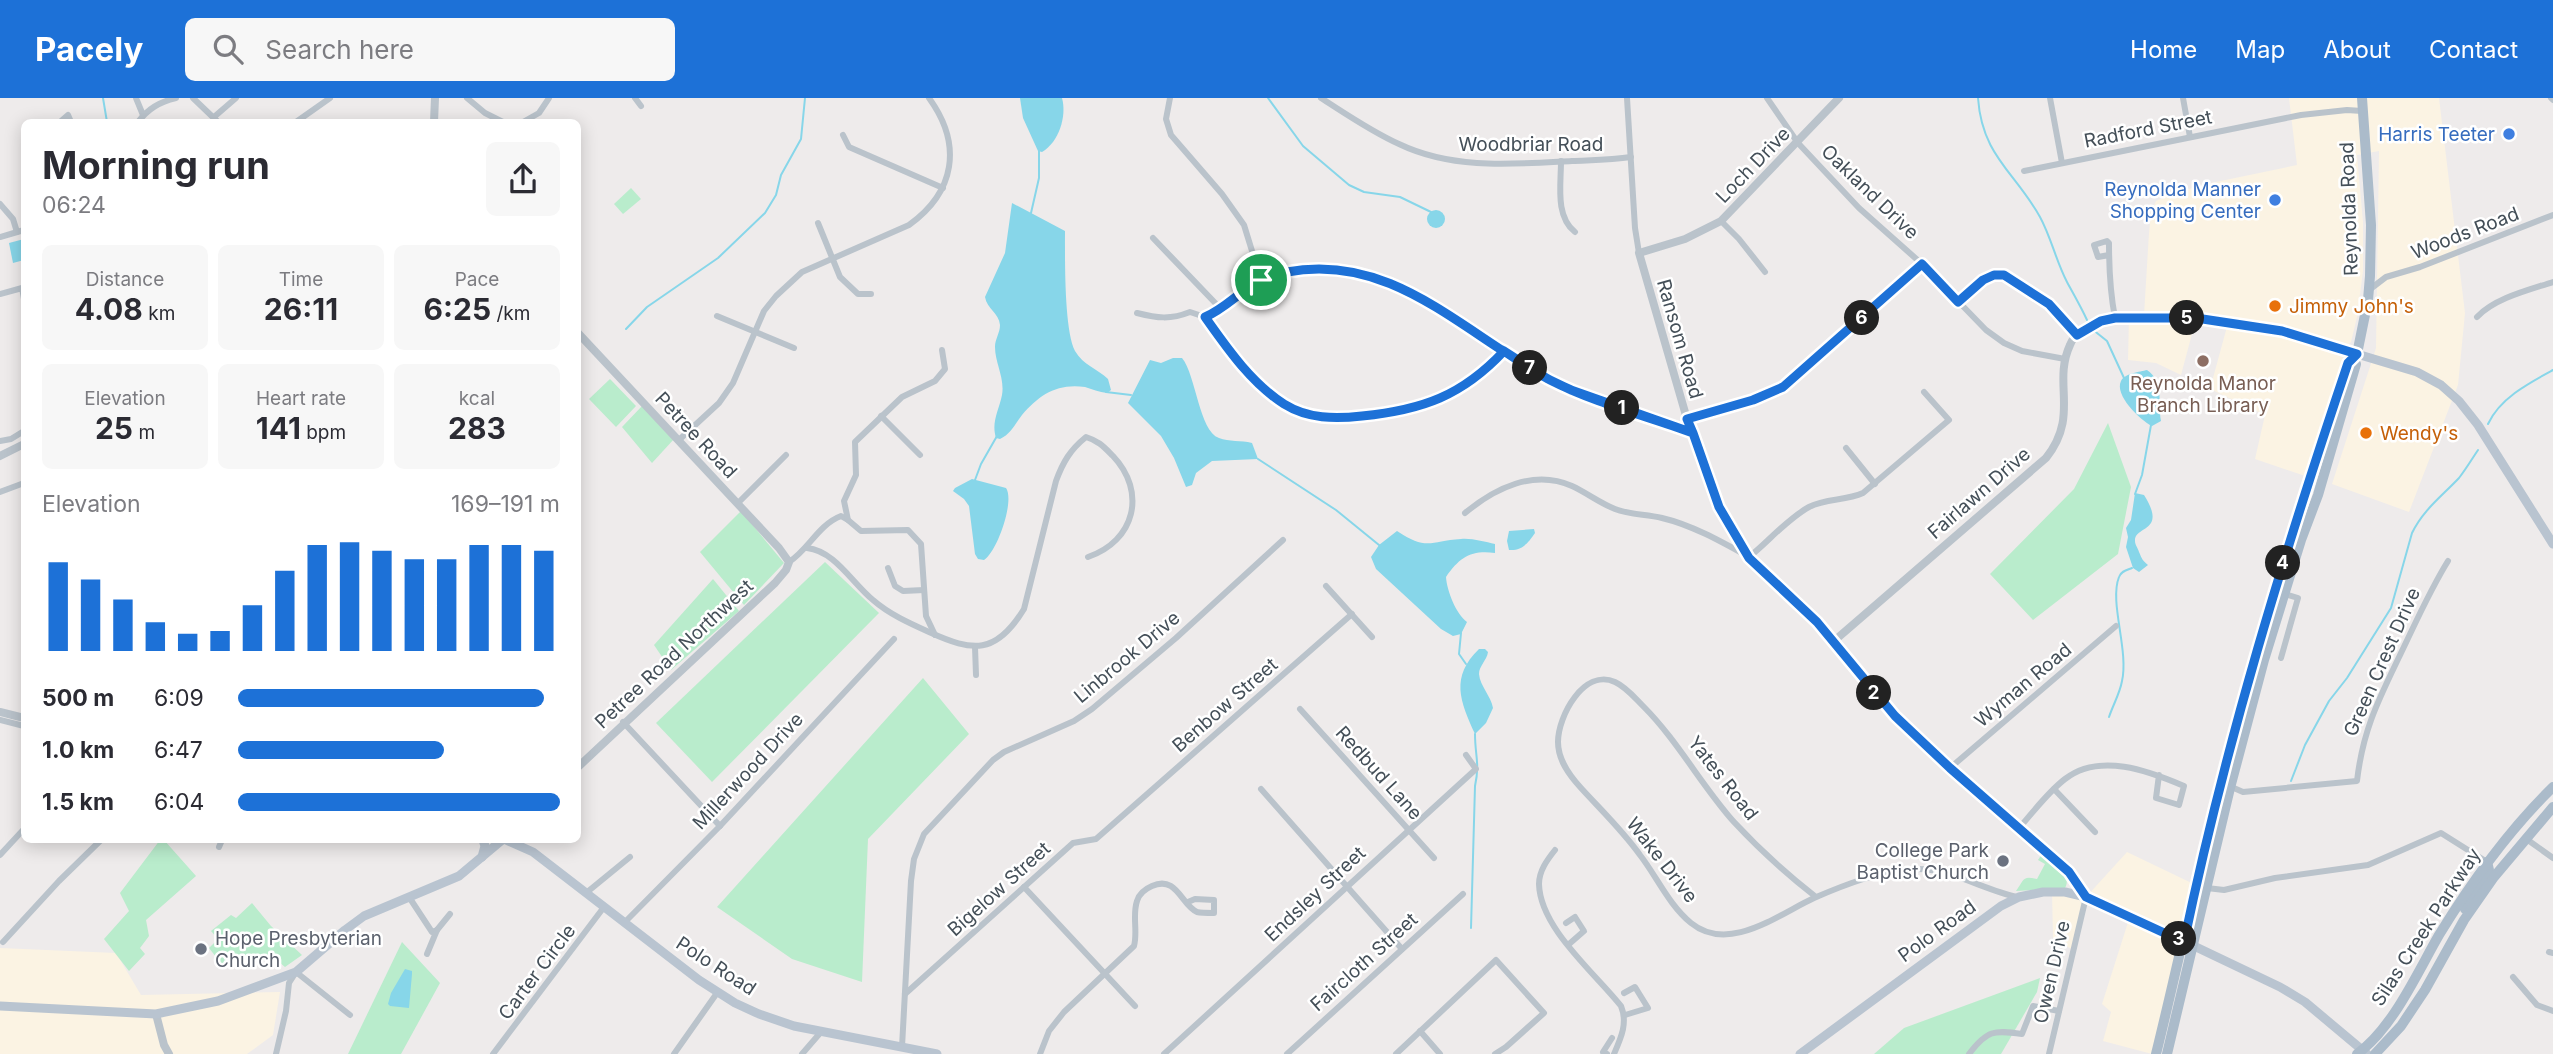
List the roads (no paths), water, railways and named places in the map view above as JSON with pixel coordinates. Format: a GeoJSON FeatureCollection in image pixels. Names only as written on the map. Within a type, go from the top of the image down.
{"type":"FeatureCollection","features":[{"type":"Feature","properties":{"kind":"main road","name":"Reynolda Road"},"geometry":{"type":"LineString","coordinates":[[2167,1054],[2200,862],[2356,365],[2355,357],[2371,269],[2371,225],[2362,98]]}},
{"type":"Feature","properties":{"kind":"main road","name":"Reynolda Road"},"geometry":{"type":"LineString","coordinates":[[2156,1054],[2207,888],[2225,785],[2282,565],[2348,363],[2355,357]]}},
{"type":"Feature","properties":{"kind":"main road"},"geometry":{"type":"LineString","coordinates":[[2355,357],[2417,372],[2441,385],[2459,401],[2478,425],[2553,544]]}},
{"type":"Feature","properties":{"kind":"main road","name":"Silas Creek Parkway"},"geometry":{"type":"LineString","coordinates":[[2357,1054],[2385,1023],[2406,993],[2487,862],[2511,831],[2553,787]]}},
{"type":"Feature","properties":{"kind":"main road","name":"Silas Creek Parkway"},"geometry":{"type":"LineString","coordinates":[[2375,1054],[2401,1026],[2478,900],[2525,838],[2553,807]]}},
{"type":"Feature","properties":{"kind":"main road"},"geometry":{"type":"LineString","coordinates":[[482,858],[484,843]]}},
{"type":"Feature","properties":{"kind":"main road"},"geometry":{"type":"LineString","coordinates":[[0,1006],[156,1014],[218,1001],[296,972],[364,916],[459,876],[500,843]]}},
{"type":"Feature","properties":{"kind":"main road","name":"Polo Road"},"geometry":{"type":"LineString","coordinates":[[511,843],[533,852],[717,993],[759,1014],[821,1032],[937,1054]]}},
{"type":"Feature","properties":{"kind":"main road"},"geometry":{"type":"LineString","coordinates":[[2448,947],[2457,923],[2489,870],[2487,862]]}},
{"type":"Feature","properties":{"kind":"main road","name":"Polo Road"},"geometry":{"type":"LineString","coordinates":[[1800,1054],[1996,909],[2019,897],[2052,892],[2086,897],[2284,989],[2305,1002],[2367,1054]]}},
{"type":"Feature","properties":{"kind":"street"},"geometry":{"type":"LineString","coordinates":[[136,98],[143,115]]}},
{"type":"Feature","properties":{"kind":"street"},"geometry":{"type":"LineString","coordinates":[[140,119],[158,104],[176,98]]}},
{"type":"Feature","properties":{"kind":"street"},"geometry":{"type":"LineString","coordinates":[[193,98],[215,119]]}},
{"type":"Feature","properties":{"kind":"street"},"geometry":{"type":"LineString","coordinates":[[217,119],[236,98]]}},
{"type":"Feature","properties":{"kind":"street"},"geometry":{"type":"LineString","coordinates":[[300,119],[330,98]]}},
{"type":"Feature","properties":{"kind":"street"},"geometry":{"type":"LineString","coordinates":[[434,119],[435,98]]}},
{"type":"Feature","properties":{"kind":"street"},"geometry":{"type":"LineString","coordinates":[[467,98],[497,119]]}},
{"type":"Feature","properties":{"kind":"street"},"geometry":{"type":"LineString","coordinates":[[528,119],[539,113],[549,98]]}},
{"type":"Feature","properties":{"kind":"street"},"geometry":{"type":"LineString","coordinates":[[635,98],[641,106]]}},
{"type":"Feature","properties":{"kind":"street"},"geometry":{"type":"LineString","coordinates":[[680,439],[719,403],[733,383],[764,311],[790,281],[803,272],[909,225],[922,215],[943,188],[949,172],[948,134],[939,111],[929,98]]}},
{"type":"Feature","properties":{"kind":"street"},"geometry":{"type":"LineString","coordinates":[[1170,98],[1167,119],[1171,135],[1222,194],[1244,225],[1261,280]]}},
{"type":"Feature","properties":{"kind":"street","name":"Woodbriar Road"},"geometry":{"type":"LineString","coordinates":[[1321,98],[1400,145],[1447,160],[1514,164],[1631,158]]}},
{"type":"Feature","properties":{"kind":"street","name":"Ransom Road"},"geometry":{"type":"LineString","coordinates":[[1627,98],[1639,253],[1687,419],[1719,507],[1749,558],[1834,640],[1895,716],[2069,872],[2086,897]]}},
{"type":"Feature","properties":{"kind":"street","name":"Oakland Drive"},"geometry":{"type":"LineString","coordinates":[[1767,98],[1798,142],[1868,218],[1922,264],[1986,330],[2004,343],[2022,351],[2066,359]]}},
{"type":"Feature","properties":{"kind":"street","name":"Loch Drive"},"geometry":{"type":"LineString","coordinates":[[1639,253],[1685,239],[1720,221],[1839,98]]}},
{"type":"Feature","properties":{"kind":"street"},"geometry":{"type":"LineString","coordinates":[[2050,98],[2062,163]]}},
{"type":"Feature","properties":{"kind":"street"},"geometry":{"type":"LineString","coordinates":[[2183,98],[2190,137]]}},
{"type":"Feature","properties":{"kind":"street","name":"Radford Street"},"geometry":{"type":"LineString","coordinates":[[2024,171],[2301,115],[2362,111]]}},
{"type":"Feature","properties":{"kind":"street"},"geometry":{"type":"LineString","coordinates":[[843,135],[849,147],[943,188]]}},
{"type":"Feature","properties":{"kind":"street"},"geometry":{"type":"LineString","coordinates":[[1561,161],[1562,212],[1567,225],[1575,232]]}},
{"type":"Feature","properties":{"kind":"street"},"geometry":{"type":"LineString","coordinates":[[0,204],[13,219],[17,232]]}},
{"type":"Feature","properties":{"kind":"street","name":"Woods Road"},"geometry":{"type":"LineString","coordinates":[[2369,290],[2386,277],[2420,267],[2553,215]]}},
{"type":"Feature","properties":{"kind":"street"},"geometry":{"type":"LineString","coordinates":[[1720,221],[1739,239],[1765,272]]}},
{"type":"Feature","properties":{"kind":"street"},"geometry":{"type":"LineString","coordinates":[[818,223],[840,277],[858,294],[871,294]]}},
{"type":"Feature","properties":{"kind":"street"},"geometry":{"type":"LineString","coordinates":[[0,237],[21,231]]}},
{"type":"Feature","properties":{"kind":"street"},"geometry":{"type":"LineString","coordinates":[[1153,238],[1220,308]]}},
{"type":"Feature","properties":{"kind":"street"},"geometry":{"type":"LineString","coordinates":[[2109,255],[2108,275],[2115,318]]}},
{"type":"Feature","properties":{"kind":"street"},"geometry":{"type":"LineString","coordinates":[[1687,419],[1753,400],[1783,387],[1922,264]]}},
{"type":"Feature","properties":{"kind":"street"},"geometry":{"type":"LineString","coordinates":[[1205,317],[1247,288],[1283,272],[1308,269],[1358,273],[1381,278],[1422,298],[1548,379],[1571,390],[1693,433]]}},
{"type":"Feature","properties":{"kind":"street"},"geometry":{"type":"LineString","coordinates":[[2371,269],[2386,277]]}},
{"type":"Feature","properties":{"kind":"street"},"geometry":{"type":"LineString","coordinates":[[1958,302],[1983,280],[1994,275],[2004,275],[2049,304],[2078,334],[2101,321],[2115,318],[2196,318],[2282,331],[2355,357]]}},
{"type":"Feature","properties":{"kind":"street"},"geometry":{"type":"LineString","coordinates":[[2477,317],[2497,303],[2553,282]]}},
{"type":"Feature","properties":{"kind":"street"},"geometry":{"type":"LineString","coordinates":[[0,294],[21,288]]}},
{"type":"Feature","properties":{"kind":"street"},"geometry":{"type":"LineString","coordinates":[[1137,313],[1174,318],[1190,312],[1205,317],[1242,366],[1283,404],[1321,417],[1383,414],[1428,404],[1471,381],[1504,351]]}},
{"type":"Feature","properties":{"kind":"street"},"geometry":{"type":"LineString","coordinates":[[717,316],[794,348]]}},
{"type":"Feature","properties":{"kind":"street","name":"Fairlawn Drive"},"geometry":{"type":"LineString","coordinates":[[1834,640],[2046,458],[2056,446],[2062,430],[2066,359],[2070,344],[2078,334]]}},
{"type":"Feature","properties":{"kind":"street","name":"Petree Road"},"geometry":{"type":"LineString","coordinates":[[581,336],[680,439],[789,562]]}},
{"type":"Feature","properties":{"kind":"street"},"geometry":{"type":"LineString","coordinates":[[848,520],[844,500],[856,475],[855,442],[902,397],[935,381],[945,369],[942,350]]}},
{"type":"Feature","properties":{"kind":"street"},"geometry":{"type":"LineString","coordinates":[[1465,513],[1486,498],[1517,482],[1527,479],[1555,479],[1615,509],[1660,517],[1685,526],[1749,558],[1808,508],[1821,502],[1852,498],[1875,484],[1949,420],[1924,392]]}},
{"type":"Feature","properties":{"kind":"street"},"geometry":{"type":"LineString","coordinates":[[881,416],[920,456]]}},
{"type":"Feature","properties":{"kind":"street"},"geometry":{"type":"LineString","coordinates":[[0,441],[12,439],[21,433]]}},
{"type":"Feature","properties":{"kind":"street"},"geometry":{"type":"LineString","coordinates":[[807,548],[822,551],[889,612],[951,643],[975,647],[999,638],[1013,626],[1024,609],[1059,472],[1074,447],[1086,437],[1098,440],[1120,464],[1130,480],[1133,499],[1131,518],[1122,535],[1111,547],[1088,557]]}},
{"type":"Feature","properties":{"kind":"street"},"geometry":{"type":"LineString","coordinates":[[0,456],[21,446]]}},
{"type":"Feature","properties":{"kind":"street"},"geometry":{"type":"LineString","coordinates":[[1846,449],[1875,484]]}},
{"type":"Feature","properties":{"kind":"street"},"geometry":{"type":"LineString","coordinates":[[738,503],[786,455]]}},
{"type":"Feature","properties":{"kind":"street"},"geometry":{"type":"LineString","coordinates":[[0,492],[21,484]]}},
{"type":"Feature","properties":{"kind":"street"},"geometry":{"type":"LineString","coordinates":[[789,562],[807,548],[831,520],[841,516],[861,531],[873,533],[890,529],[908,530],[921,544],[926,616],[935,635]]}},
{"type":"Feature","properties":{"kind":"street","name":"Linbrook Drive"},"geometry":{"type":"LineString","coordinates":[[902,1047],[911,881],[914,859],[924,834],[993,760],[1004,752],[1074,721],[1091,709],[1176,638],[1283,540]]}},
{"type":"Feature","properties":{"kind":"street","name":"Green Crest Drive"},"geometry":{"type":"LineString","coordinates":[[2225,785],[2243,792],[2357,781],[2360,751],[2367,725],[2434,584],[2448,561]]}},
{"type":"Feature","properties":{"kind":"street","name":"Petree Road Northwest"},"geometry":{"type":"LineString","coordinates":[[581,764],[775,583],[789,562]]}},
{"type":"Feature","properties":{"kind":"street"},"geometry":{"type":"LineString","coordinates":[[888,568],[895,586],[903,591],[924,590]]}},
{"type":"Feature","properties":{"kind":"street"},"geometry":{"type":"LineString","coordinates":[[1326,586],[1372,637]]}},
{"type":"Feature","properties":{"kind":"street"},"geometry":{"type":"LineString","coordinates":[[2281,657],[2298,598],[2285,594]]}},
{"type":"Feature","properties":{"kind":"street","name":"Benbow Street"},"geometry":{"type":"LineString","coordinates":[[1118,819],[1352,614]]}},
{"type":"Feature","properties":{"kind":"street","name":"Wyman Road"},"geometry":{"type":"LineString","coordinates":[[1950,768],[2116,626]]}},
{"type":"Feature","properties":{"kind":"street","name":"Millerwood Drive"},"geometry":{"type":"LineString","coordinates":[[624,923],[894,639]]}},
{"type":"Feature","properties":{"kind":"street"},"geometry":{"type":"LineString","coordinates":[[975,647],[976,675]]}},
{"type":"Feature","properties":{"kind":"street","name":"Wake Drive"},"geometry":{"type":"LineString","coordinates":[[1605,680],[1595,680],[1574,698],[1562,717],[1558,742],[1562,764],[1640,855],[1671,901],[1692,924],[1707,931],[1726,934],[1745,932],[1816,897],[1886,874],[1917,869],[1939,873],[1996,893],[2019,897]]}},
{"type":"Feature","properties":{"kind":"street","name":"Yates Road"},"geometry":{"type":"LineString","coordinates":[[1605,680],[1627,690],[1658,721],[1734,822],[1816,897]]}},
{"type":"Feature","properties":{"kind":"street","name":"Redbud Lane"},"geometry":{"type":"LineString","coordinates":[[1300,709],[1434,858]]}},
{"type":"Feature","properties":{"kind":"street"},"geometry":{"type":"LineString","coordinates":[[0,712],[21,717]]}},
{"type":"Feature","properties":{"kind":"street"},"geometry":{"type":"LineString","coordinates":[[0,720],[21,725]]}},
{"type":"Feature","properties":{"kind":"street"},"geometry":{"type":"LineString","coordinates":[[623,722],[720,825]]}},
{"type":"Feature","properties":{"kind":"street","name":"Endsley Street"},"geometry":{"type":"LineString","coordinates":[[1164,1054],[1476,769],[1466,755]]}},
{"type":"Feature","properties":{"kind":"street"},"geometry":{"type":"LineString","coordinates":[[2020,827],[2054,789],[2076,771],[2090,766],[2126,768],[2160,775],[2184,786],[2179,805],[2156,799],[2160,775]]}},
{"type":"Feature","properties":{"kind":"street"},"geometry":{"type":"LineString","coordinates":[[1261,789],[1402,949]]}},
{"type":"Feature","properties":{"kind":"street"},"geometry":{"type":"LineString","coordinates":[[2054,789],[2095,832]]}},
{"type":"Feature","properties":{"kind":"street","name":"Bigelow Street"},"geometry":{"type":"LineString","coordinates":[[905,994],[1073,843],[1096,839],[1118,819]]}},
{"type":"Feature","properties":{"kind":"street"},"geometry":{"type":"LineString","coordinates":[[0,855],[21,832]]}},
{"type":"Feature","properties":{"kind":"street"},"geometry":{"type":"LineString","coordinates":[[2207,888],[2224,890],[2275,878],[2368,865],[2441,833],[2487,862]]}},
{"type":"Feature","properties":{"kind":"street"},"geometry":{"type":"LineString","coordinates":[[2525,838],[2553,858]]}},
{"type":"Feature","properties":{"kind":"street"},"geometry":{"type":"LineString","coordinates":[[4,942],[98,843]]}},
{"type":"Feature","properties":{"kind":"street"},"geometry":{"type":"LineString","coordinates":[[219,847],[221,843]]}},
{"type":"Feature","properties":{"kind":"street"},"geometry":{"type":"LineString","coordinates":[[1555,850],[1544,865],[1539,883],[1542,901],[1550,921],[1625,1015],[1622,1035],[1614,1054]]}},
{"type":"Feature","properties":{"kind":"street"},"geometry":{"type":"LineString","coordinates":[[586,893],[630,857]]}},
{"type":"Feature","properties":{"kind":"street"},"geometry":{"type":"LineString","coordinates":[[1040,1054],[1053,1025],[1064,1012],[1135,943],[1134,912],[1142,892],[1152,885],[1166,885],[1175,889],[1188,902]]}},
{"type":"Feature","properties":{"kind":"street"},"geometry":{"type":"LineString","coordinates":[[1024,887],[1135,1006]]}},
{"type":"Feature","properties":{"kind":"street","name":"Faircloth Street"},"geometry":{"type":"LineString","coordinates":[[1287,1054],[1463,894]]}},
{"type":"Feature","properties":{"kind":"street"},"geometry":{"type":"LineString","coordinates":[[409,897],[429,931],[437,930]]}},
{"type":"Feature","properties":{"kind":"street","name":"Owen Drive"},"geometry":{"type":"LineString","coordinates":[[2049,1054],[2086,897]]}},
{"type":"Feature","properties":{"kind":"street","name":"Carter Circle"},"geometry":{"type":"LineString","coordinates":[[493,1054],[604,907]]}},
{"type":"Feature","properties":{"kind":"street"},"geometry":{"type":"LineString","coordinates":[[427,954],[437,930],[450,914]]}},
{"type":"Feature","properties":{"kind":"street"},"geometry":{"type":"LineString","coordinates":[[1566,923],[1575,917],[1584,931],[1568,945]]}},
{"type":"Feature","properties":{"kind":"street"},"geometry":{"type":"LineString","coordinates":[[1396,1054],[1496,960],[1544,1013],[1512,1042],[1494,1054]]}},
{"type":"Feature","properties":{"kind":"street"},"geometry":{"type":"LineString","coordinates":[[276,1054],[289,983],[296,972],[350,1015]]}},
{"type":"Feature","properties":{"kind":"street"},"geometry":{"type":"LineString","coordinates":[[2513,977],[2537,1005],[2553,1012]]}},
{"type":"Feature","properties":{"kind":"street"},"geometry":{"type":"LineString","coordinates":[[1624,993],[1635,986],[1648,1008],[1625,1015]]}},
{"type":"Feature","properties":{"kind":"street"},"geometry":{"type":"LineString","coordinates":[[674,1054],[717,993]]}},
{"type":"Feature","properties":{"kind":"street"},"geometry":{"type":"LineString","coordinates":[[1969,1054],[1980,1040],[1996,1031],[2022,1034],[2033,1006],[2059,1011]]}},
{"type":"Feature","properties":{"kind":"street"},"geometry":{"type":"LineString","coordinates":[[156,1014],[169,1054]]}},
{"type":"Feature","properties":{"kind":"street"},"geometry":{"type":"LineString","coordinates":[[1420,1031],[1440,1054]]}},
{"type":"Feature","properties":{"kind":"street"},"geometry":{"type":"LineString","coordinates":[[802,1054],[821,1032]]}},
{"type":"Feature","properties":{"kind":"street"},"geometry":{"type":"LineString","coordinates":[[1604,1053],[1612,1038]]}},
{"type":"Feature","properties":{"kind":"water"},"geometry":{"type":"Polygon","coordinates":[[[1020,98],[1062,98],[1060,128],[1053,142],[1042,152],[1038,151],[1023,118],[1020,98]]]}},
{"type":"Feature","properties":{"kind":"water"},"geometry":{"type":"Polygon","coordinates":[[[1012,203],[1065,231],[1066,293],[1071,341],[1082,360],[1108,379],[1111,390],[1107,393],[1075,386],[1049,392],[1028,408],[1010,432],[1000,439],[996,438],[994,427],[1003,389],[995,347],[1000,325],[985,297],[1005,253],[1012,203]]]}},
{"type":"Feature","properties":{"kind":"water"},"geometry":{"type":"Polygon","coordinates":[[[1436,210],[1442,213],[1445,219],[1442,225],[1436,228],[1430,225],[1427,219],[1430,213],[1436,210]]]}},
{"type":"Feature","properties":{"kind":"water"},"geometry":{"type":"Polygon","coordinates":[[[21,240],[21,261],[13,263],[9,243],[21,240]]]}},
{"type":"Feature","properties":{"kind":"water"},"geometry":{"type":"Polygon","coordinates":[[[1182,358],[1187,366],[1202,414],[1212,433],[1223,439],[1252,443],[1258,459],[1212,461],[1196,473],[1192,485],[1186,487],[1161,436],[1128,403],[1150,360],[1161,363],[1182,358]]]}},
{"type":"Feature","properties":{"kind":"water"},"geometry":{"type":"Polygon","coordinates":[[[2147,370],[2156,380],[2159,393],[2161,421],[2152,426],[2129,407],[2120,387],[2126,376],[2147,370]]]}},
{"type":"Feature","properties":{"kind":"water"},"geometry":{"type":"Polygon","coordinates":[[[972,479],[1006,488],[1008,494],[1006,514],[999,537],[984,560],[978,559],[975,554],[969,506],[953,491],[972,479]]]}},
{"type":"Feature","properties":{"kind":"water"},"geometry":{"type":"Polygon","coordinates":[[[2135,493],[2144,495],[2153,516],[2148,526],[2136,536],[2136,545],[2148,565],[2139,572],[2133,568],[2126,547],[2126,528],[2131,520],[2135,493]]]}},
{"type":"Feature","properties":{"kind":"water"},"geometry":{"type":"Polygon","coordinates":[[[1534,529],[1535,533],[1524,546],[1509,550],[1509,531],[1534,529]]]}},
{"type":"Feature","properties":{"kind":"water"},"geometry":{"type":"Polygon","coordinates":[[[1397,531],[1422,543],[1465,539],[1495,544],[1495,553],[1467,556],[1456,564],[1446,577],[1453,602],[1467,622],[1461,634],[1453,636],[1441,629],[1376,569],[1371,557],[1379,545],[1397,531]]]}},
{"type":"Feature","properties":{"kind":"water"},"geometry":{"type":"Polygon","coordinates":[[[1479,649],[1488,652],[1479,674],[1493,708],[1486,723],[1475,734],[1462,700],[1461,679],[1470,659],[1479,649]]]}},
{"type":"Feature","properties":{"kind":"water"},"geometry":{"type":"Polygon","coordinates":[[[405,969],[412,971],[409,1008],[390,1006],[388,1004],[391,993],[405,969]]]}},
{"type":"Feature","properties":{"kind":"waterway"},"geometry":{"type":"LineString","coordinates":[[103,98],[106,119]]}},
{"type":"Feature","properties":{"kind":"waterway"},"geometry":{"type":"LineString","coordinates":[[626,329],[647,307],[718,258],[765,213],[776,195],[781,175],[801,139],[805,98]]}},
{"type":"Feature","properties":{"kind":"waterway"},"geometry":{"type":"LineString","coordinates":[[1268,98],[1303,146],[1349,185],[1364,192],[1400,197],[1431,212]]}},
{"type":"Feature","properties":{"kind":"waterway"},"geometry":{"type":"LineString","coordinates":[[1978,98],[1986,135],[2001,162],[2040,217],[2063,274],[2087,320]]}},
{"type":"Feature","properties":{"kind":"waterway"},"geometry":{"type":"LineString","coordinates":[[1031,213],[1039,178],[1039,149]]}},
{"type":"Feature","properties":{"kind":"waterway"},"geometry":{"type":"LineString","coordinates":[[2092,329],[2107,341],[2124,378]]}},
{"type":"Feature","properties":{"kind":"waterway"},"geometry":{"type":"LineString","coordinates":[[2488,424],[2508,399],[2553,370]]}},
{"type":"Feature","properties":{"kind":"waterway"},"geometry":{"type":"LineString","coordinates":[[1106,392],[1131,395]]}},
{"type":"Feature","properties":{"kind":"waterway"},"geometry":{"type":"LineString","coordinates":[[2135,494],[2142,475],[2151,425]]}},
{"type":"Feature","properties":{"kind":"waterway"},"geometry":{"type":"LineString","coordinates":[[975,480],[997,436]]}},
{"type":"Feature","properties":{"kind":"waterway"},"geometry":{"type":"LineString","coordinates":[[2291,781],[2305,745],[2329,701],[2347,678],[2391,608],[2416,525],[2459,478],[2478,450]]}},
{"type":"Feature","properties":{"kind":"waterway"},"geometry":{"type":"LineString","coordinates":[[1258,459],[1336,510],[1379,545]]}},
{"type":"Feature","properties":{"kind":"waterway"},"geometry":{"type":"LineString","coordinates":[[2109,717],[2120,690],[2123,669],[2117,587],[2121,573],[2132,568]]}},
{"type":"Feature","properties":{"kind":"waterway"},"geometry":{"type":"LineString","coordinates":[[1461,633],[1459,654],[1466,664]]}},
{"type":"Feature","properties":{"kind":"waterway"},"geometry":{"type":"LineString","coordinates":[[1471,928],[1477,771],[1475,734]]}},
{"type":"Feature","properties":{"kind":"place","name":"Harris Teeter"},"geometry":{"type":"Point","coordinates":[2509,134]}},
{"type":"Feature","properties":{"kind":"place","name":"Reynolda Manner Shopping Center"},"geometry":{"type":"Point","coordinates":[2275,200]}},
{"type":"Feature","properties":{"kind":"place","name":"Jimmy John's"},"geometry":{"type":"Point","coordinates":[2275,306]}},
{"type":"Feature","properties":{"kind":"place","name":"Reynolda Manor Branch Library"},"geometry":{"type":"Point","coordinates":[2203,361]}},
{"type":"Feature","properties":{"kind":"place","name":"Wendy's"},"geometry":{"type":"Point","coordinates":[2366,433]}},
{"type":"Feature","properties":{"kind":"place","name":"College Park Baptist Church"},"geometry":{"type":"Point","coordinates":[2003,861]}},
{"type":"Feature","properties":{"kind":"place","name":"Hope Presbyterian Church"},"geometry":{"type":"Point","coordinates":[201,949]}}]}
